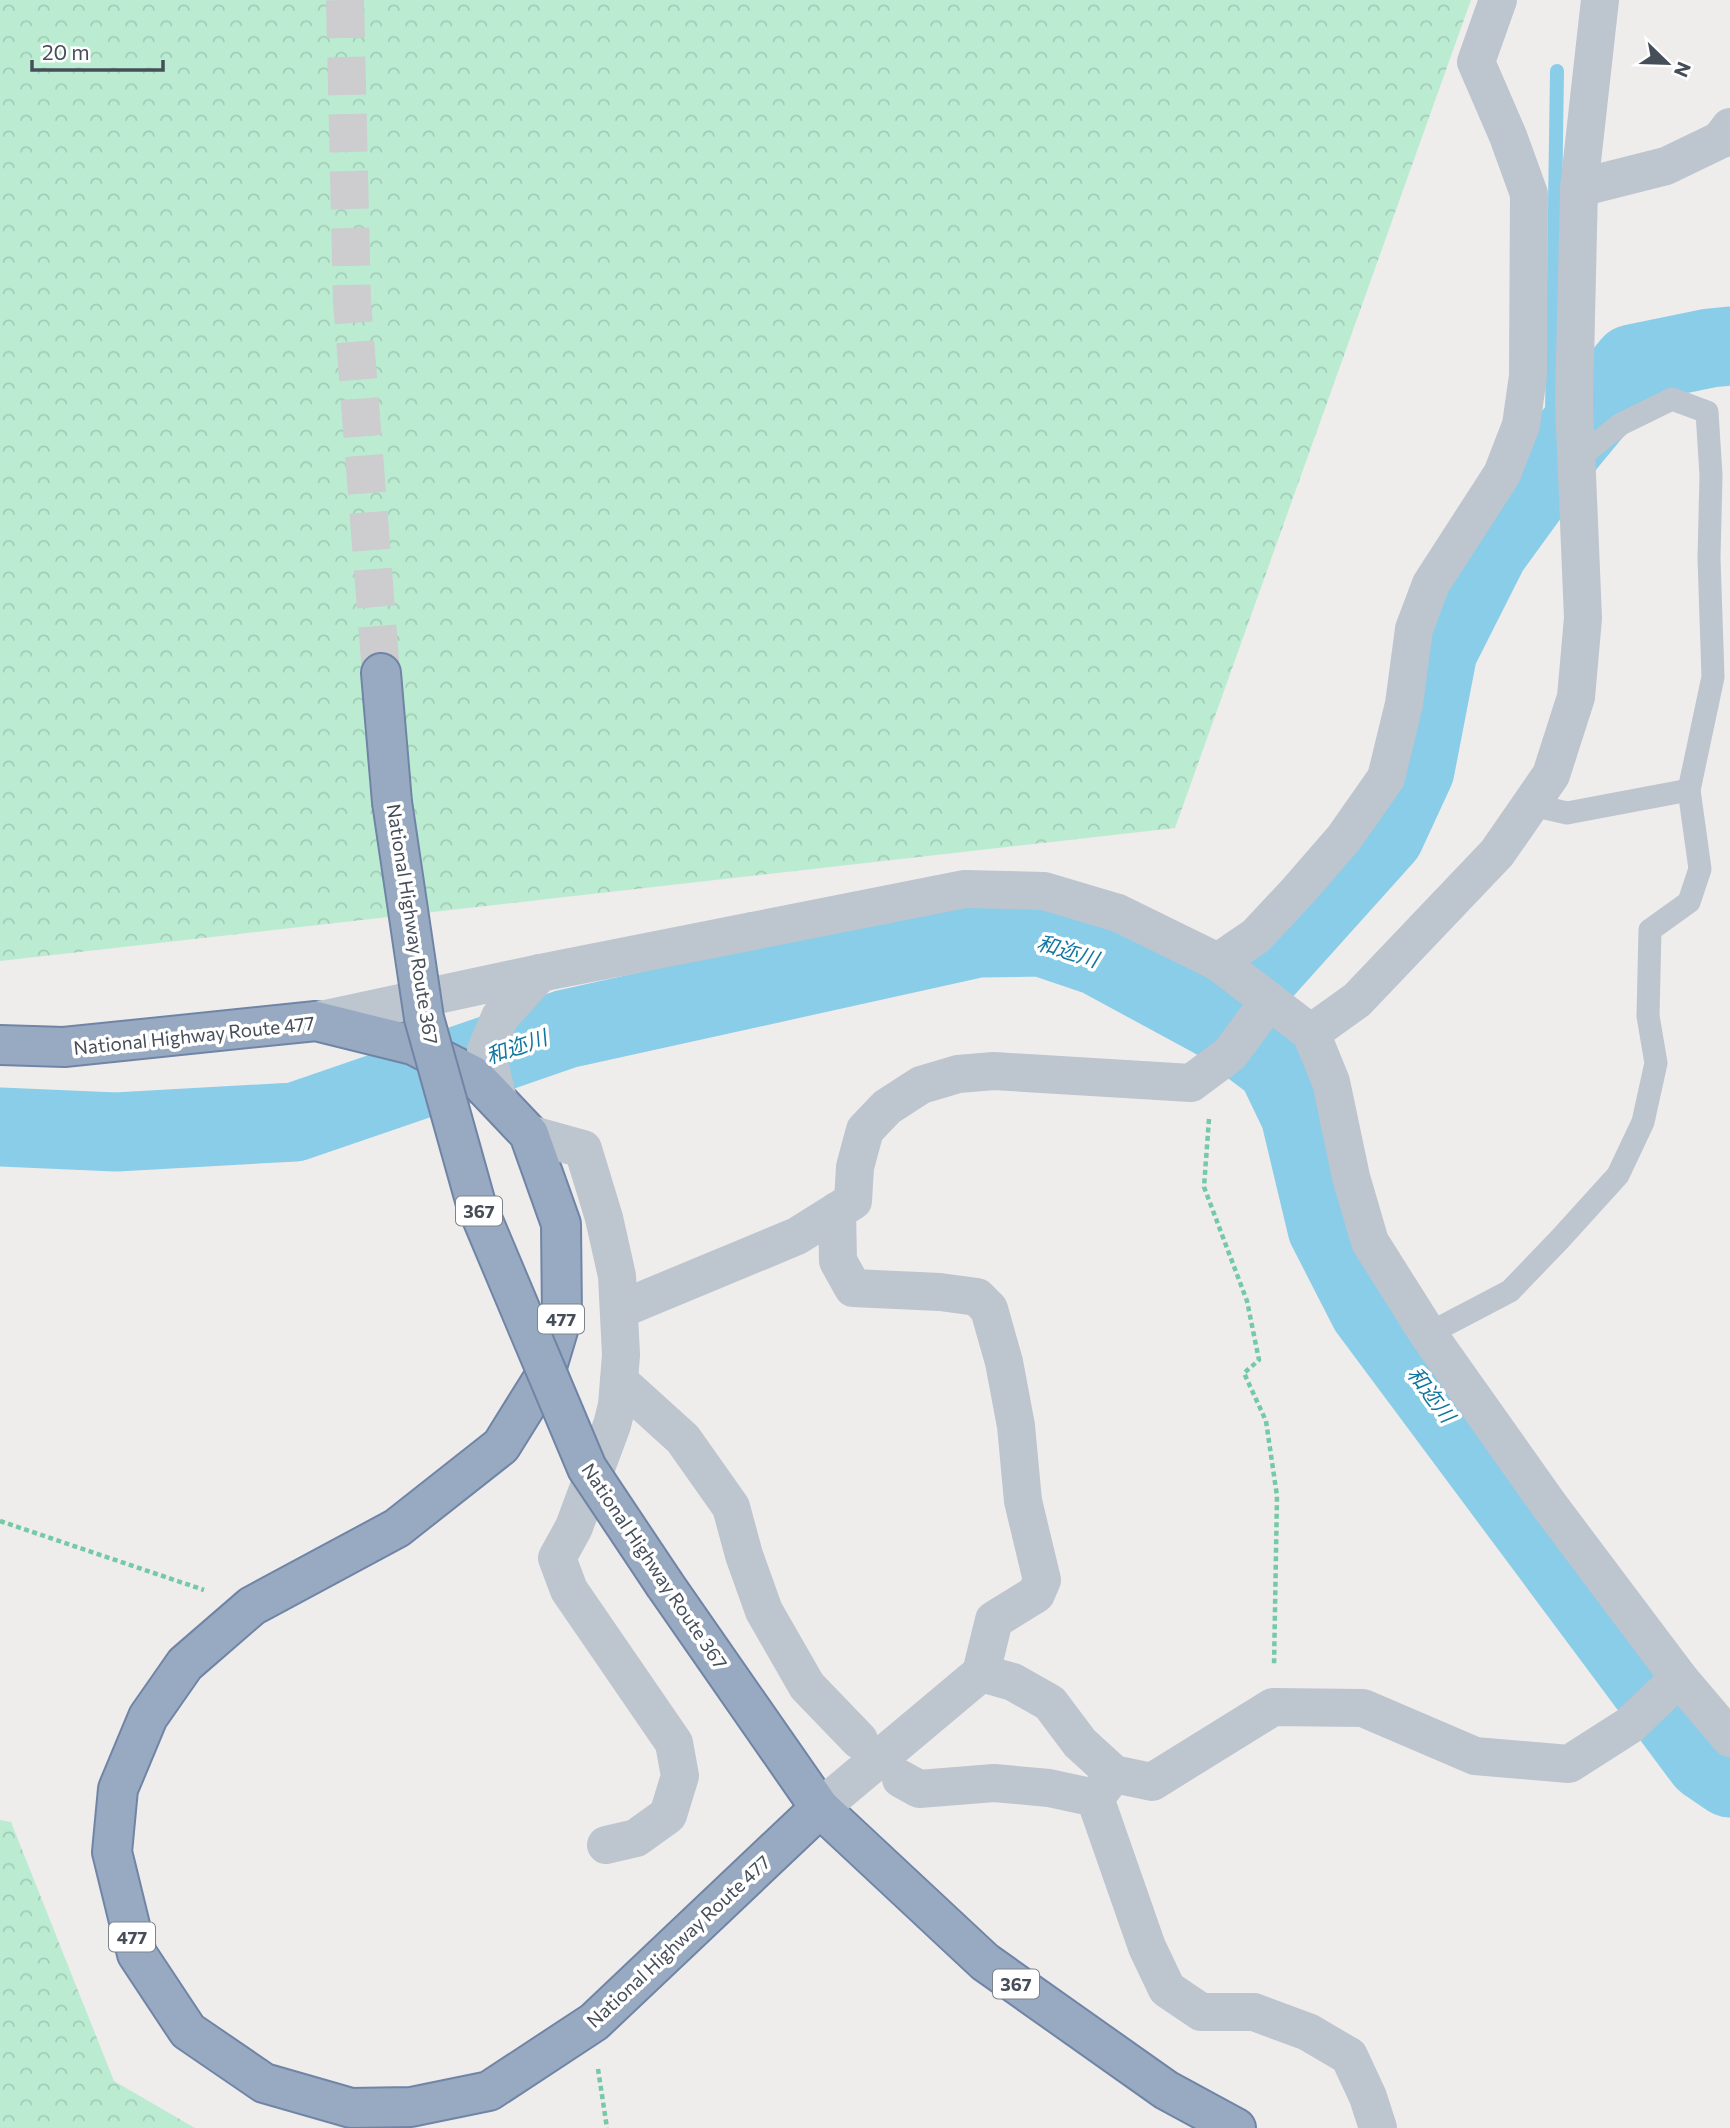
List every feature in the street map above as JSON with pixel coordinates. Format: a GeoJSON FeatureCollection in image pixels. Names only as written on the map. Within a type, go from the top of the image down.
{"type":"FeatureCollection","features":[{"type":"Feature","properties":{"kind":"highway","name":"National Highway Route 367"},"geometry":{"type":"LineString","coordinates":[[381,673],[392,802],[424,1018],[476,1204],[587,1468],[820,1808],[985,1962],[1166,2090],[1236,2128]]}},
{"type":"Feature","properties":{"kind":"highway","name":"National Highway Route 477"},"geometry":{"type":"LineString","coordinates":[[0,1045],[64,1047],[316,1021],[413,1045],[474,1076],[529,1133],[561,1224],[562,1317],[544,1377],[501,1446],[397,1528],[251,1606],[185,1664],[148,1717],[118,1789],[112,1852],[136,1954],[188,2031],[264,2083],[351,2108],[411,2107],[489,2091],[594,2022],[820,1808]]}},
{"type":"Feature","properties":{"kind":"street"},"geometry":{"type":"LineString","coordinates":[[1218,962],[1265,927],[1345,838],[1386,778],[1404,704],[1413,629],[1431,584],[1502,474],[1521,425],[1528,376],[1528,194],[1508,136],[1476,62],[1498,0]]}},
{"type":"Feature","properties":{"kind":"street"},"geometry":{"type":"LineString","coordinates":[[1311,1033],[1357,1000],[1497,853],[1551,775],[1576,697],[1583,618],[1574,403],[1579,188],[1600,0]]}},
{"type":"Feature","properties":{"kind":"street"},"geometry":{"type":"LineString","coordinates":[[1579,188],[1666,166],[1720,140],[1730,127]]}},
{"type":"Feature","properties":{"kind":"street"},"geometry":{"type":"LineString","coordinates":[[316,1021],[540,973],[965,889],[1044,891],[1118,913],[1218,962],[1311,1033],[1331,1082],[1351,1177],[1370,1242],[1428,1334],[1549,1505],[1679,1678],[1730,1738]]}},
{"type":"Feature","properties":{"kind":"street"},"geometry":{"type":"LineString","coordinates":[[498,1100],[486,1050],[500,1017],[540,973]]}},
{"type":"Feature","properties":{"kind":"street"},"geometry":{"type":"LineString","coordinates":[[619,1310],[797,1236],[853,1201],[855,1167],[865,1130],[887,1107],[921,1085],[958,1074],[994,1072],[1191,1083],[1230,1054],[1269,1001]]}},
{"type":"Feature","properties":{"kind":"street"},"geometry":{"type":"LineString","coordinates":[[529,1133],[583,1149],[604,1218],[617,1276],[621,1355],[617,1405],[574,1527],[557,1558],[569,1590],[674,1743],[680,1776],[668,1815],[636,1838],[606,1846]]}},
{"type":"Feature","properties":{"kind":"street"},"geometry":{"type":"LineString","coordinates":[[820,1808],[981,1674],[994,1620],[1036,1594],[1042,1580],[1023,1501],[1016,1426],[1004,1362],[989,1309],[977,1297],[853,1287],[838,1261],[837,1211]]}},
{"type":"Feature","properties":{"kind":"street"},"geometry":{"type":"LineString","coordinates":[[619,1381],[683,1439],[731,1507],[744,1555],[764,1611],[807,1686],[859,1740]]}},
{"type":"Feature","properties":{"kind":"street"},"geometry":{"type":"LineString","coordinates":[[981,1674],[1013,1682],[1050,1703],[1080,1743],[1104,1786],[1147,1947],[1167,1989],[1201,2011],[1254,2012],[1308,2032],[1349,2056],[1368,2097],[1378,2128]]}},
{"type":"Feature","properties":{"kind":"street"},"geometry":{"type":"LineString","coordinates":[[901,1779],[919,1789],[994,1783],[1049,1788],[1152,1782],[1273,1707],[1363,1708],[1475,1756],[1569,1764],[1630,1725],[1679,1678]]}},
{"type":"Feature","properties":{"kind":"lane"},"geometry":{"type":"LineString","coordinates":[[1428,1334],[1510,1291],[1618,1175],[1643,1122],[1656,1063],[1647,1016],[1650,930],[1689,902],[1700,869],[1689,790],[1713,677],[1709,558],[1711,475],[1707,412],[1672,400],[1621,424],[1577,459]]}},
{"type":"Feature","properties":{"kind":"lane"},"geometry":{"type":"LineString","coordinates":[[1532,805],[1567,813],[1689,790]]}},
{"type":"Feature","properties":{"kind":"path"},"geometry":{"type":"LineString","coordinates":[[1203,1073],[1210,1123],[1203,1187],[1247,1301],[1259,1360],[1244,1373],[1266,1421],[1277,1496],[1273,1707]]}},
{"type":"Feature","properties":{"kind":"path"},"geometry":{"type":"LineString","coordinates":[[0,1521],[251,1606]]}},
{"type":"Feature","properties":{"kind":"path"},"geometry":{"type":"LineString","coordinates":[[594,2022],[607,2128]]}},
{"type":"Feature","properties":{"kind":"green space"},"geometry":{"type":"Polygon","coordinates":[[[0,0],[1471,0],[1175,828],[0,961],[0,0]]]}},
{"type":"Feature","properties":{"kind":"green space"},"geometry":{"type":"Polygon","coordinates":[[[0,1820],[11,1822],[114,2081],[195,2128],[0,2128],[0,1820]]]}},
{"type":"Feature","properties":{"kind":"waterway"},"geometry":{"type":"LineString","coordinates":[[1535,487],[1552,414],[1557,71]]}},
{"type":"Feature","properties":{"kind":"waterway"},"geometry":{"type":"LineString","coordinates":[[1218,1021],[1385,835],[1415,770],[1438,651],[1489,550],[1566,444],[1632,364],[1730,346]]}},
{"type":"Feature","properties":{"kind":"waterway","name":"和迩川"},"geometry":{"type":"LineString","coordinates":[[0,1127],[116,1132],[295,1122],[566,1029],[978,938],[1042,937],[1098,956],[1218,1021],[1276,1065],[1300,1115],[1327,1228],[1369,1310],[1705,1761],[1730,1778]]}},
{"type":"Feature","properties":{"kind":"tunnel"},"geometry":{"type":"LineString","coordinates":[[345,0],[352,301],[381,673]]}}]}
